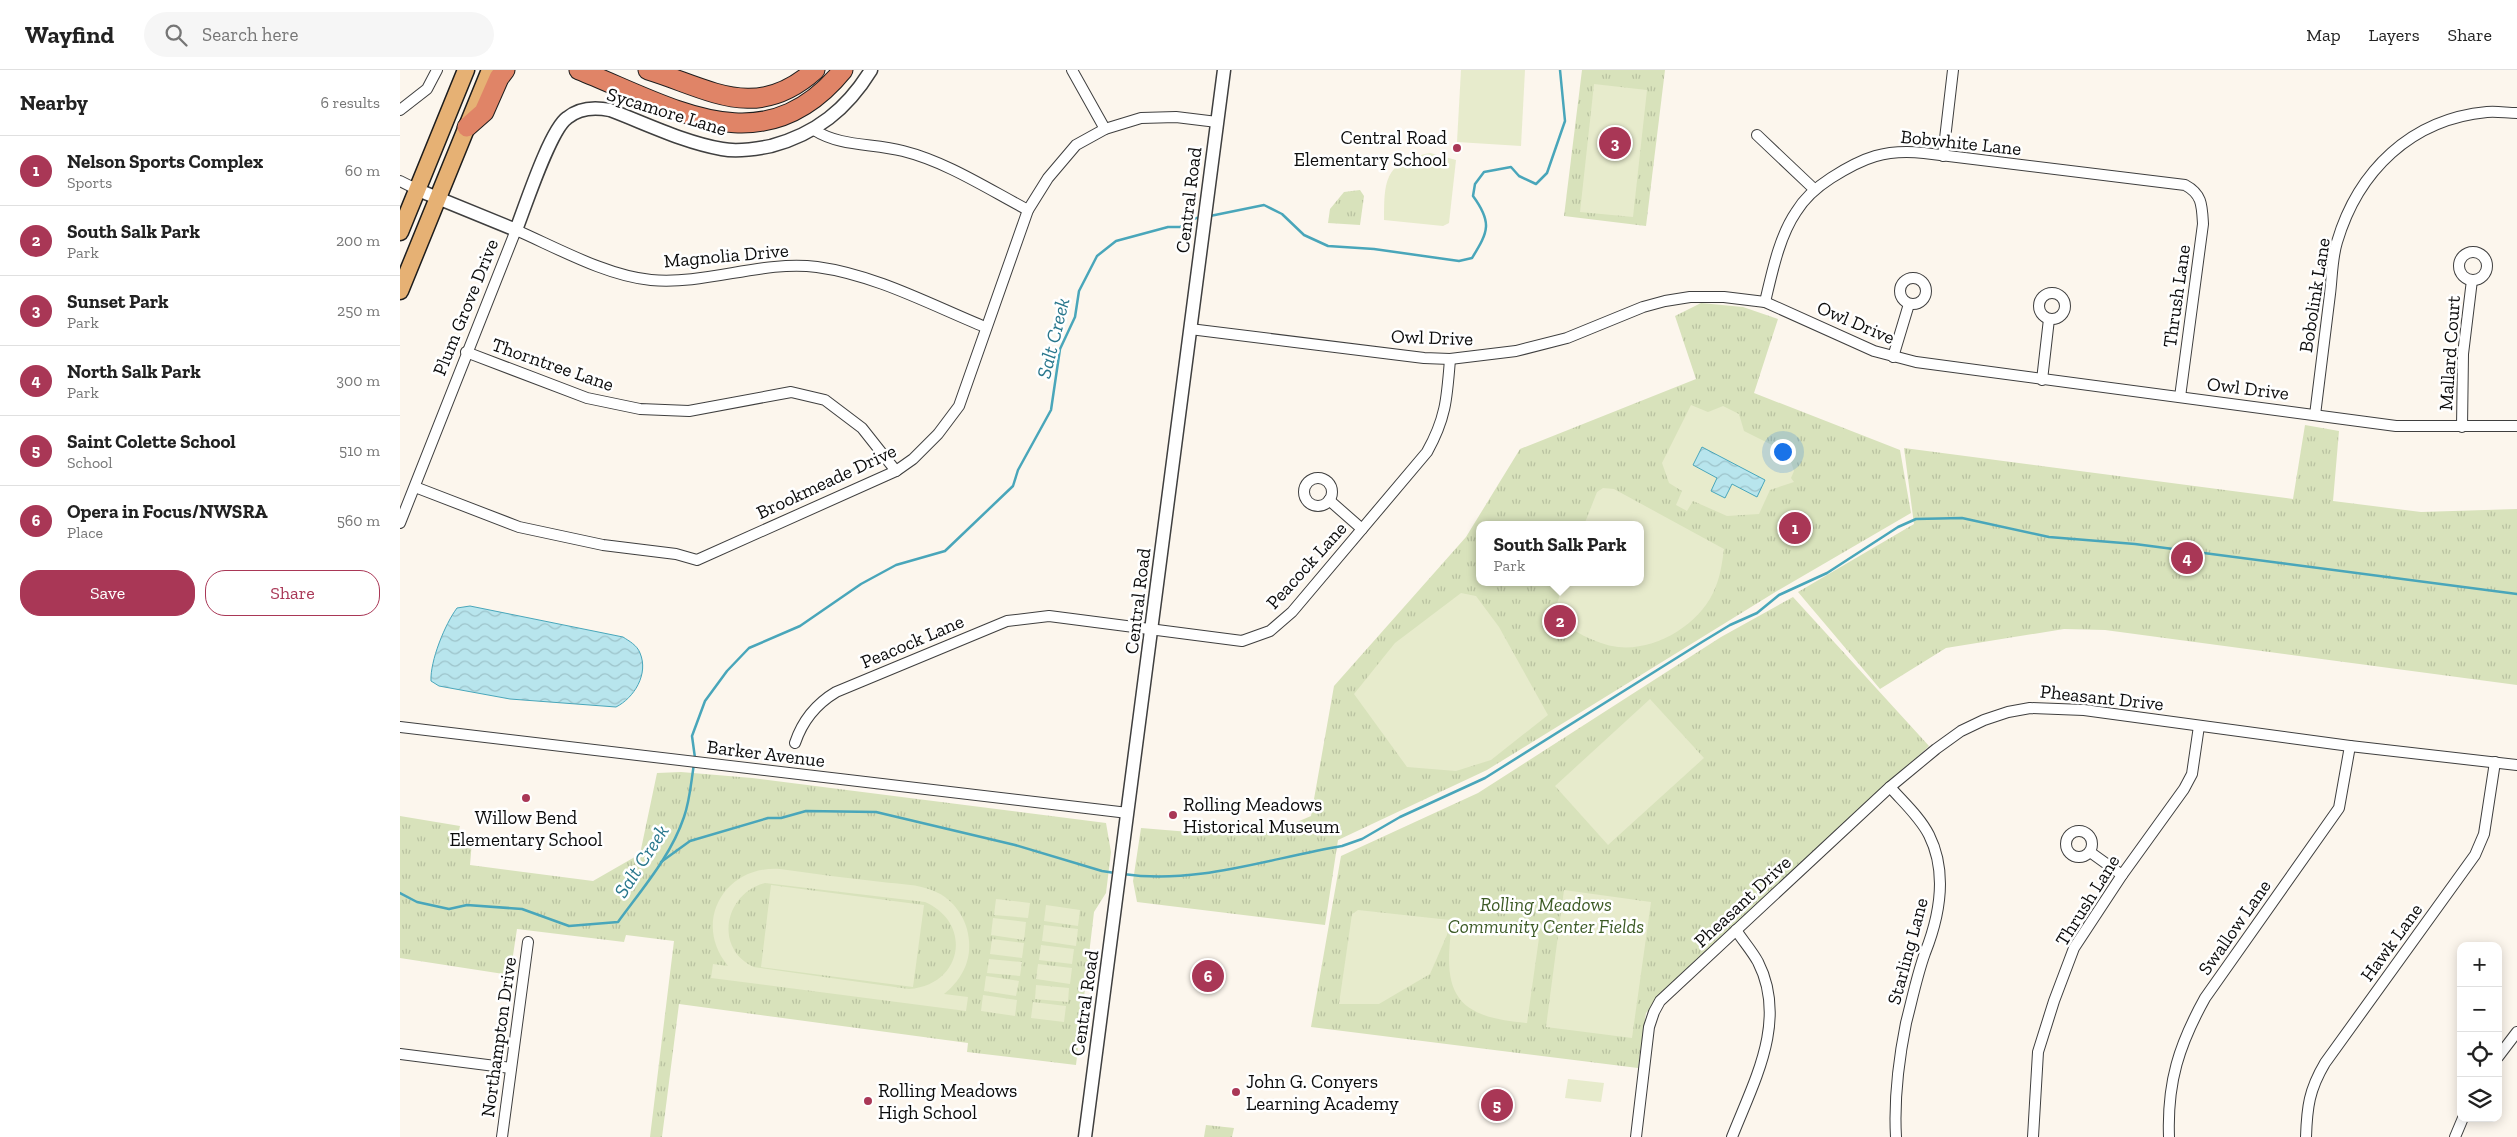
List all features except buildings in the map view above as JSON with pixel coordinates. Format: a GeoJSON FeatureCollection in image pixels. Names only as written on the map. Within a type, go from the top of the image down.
{"type":"FeatureCollection","features":[{"type":"Feature","properties":{"kind":"highway"},"geometry":{"type":"LineString","coordinates":[[466,127],[484,112],[499,78],[505,70]]}},
{"type":"Feature","properties":{"kind":"highway"},"geometry":{"type":"LineString","coordinates":[[579,70],[671,108],[711,120],[738,124],[772,120],[800,109],[825,90],[843,70]]}},
{"type":"Feature","properties":{"kind":"highway"},"geometry":{"type":"LineString","coordinates":[[655,71],[709,93],[726,97],[752,98],[782,92],[804,80],[815,70]]}},
{"type":"Feature","properties":{"kind":"main road"},"geometry":{"type":"LineString","coordinates":[[400,232],[466,70]]}},
{"type":"Feature","properties":{"kind":"main road"},"geometry":{"type":"LineString","coordinates":[[400,291],[490,70]]}},
{"type":"Feature","properties":{"kind":"street"},"geometry":{"type":"LineString","coordinates":[[400,110],[427,89],[437,70]]}},
{"type":"Feature","properties":{"kind":"street","name":"Sycamore Lane"},"geometry":{"type":"LineString","coordinates":[[576,112],[598,107],[610,110],[692,142],[724,150],[763,148],[793,140],[814,130],[843,108],[854,96],[871,70]]}},
{"type":"Feature","properties":{"kind":"street"},"geometry":{"type":"LineString","coordinates":[[1072,70],[1105,129]]}},
{"type":"Feature","properties":{"kind":"street","name":"Central Road"},"geometry":{"type":"LineString","coordinates":[[1085,1137],[1122,868],[1224,70]]}},
{"type":"Feature","properties":{"kind":"street"},"geometry":{"type":"LineString","coordinates":[[1943,156],[1953,70]]}},
{"type":"Feature","properties":{"kind":"street","name":"Plum Grove Drive"},"geometry":{"type":"LineString","coordinates":[[400,523],[466,352],[555,135],[565,118],[576,112]]}},
{"type":"Feature","properties":{"kind":"street","name":"Bobolink Lane"},"geometry":{"type":"LineString","coordinates":[[2315,414],[2336,243],[2356,196],[2386,156],[2414,136],[2441,123],[2467,115],[2489,112],[2517,113]]}},
{"type":"Feature","properties":{"kind":"street","name":"Brookmeade Drive"},"geometry":{"type":"LineString","coordinates":[[415,487],[519,527],[603,545],[676,554],[697,560],[896,472],[913,459],[938,434],[959,406],[985,327],[1028,210],[1048,178],[1076,145],[1105,129],[1140,118],[1176,117],[1217,122]]}},
{"type":"Feature","properties":{"kind":"street"},"geometry":{"type":"LineString","coordinates":[[814,130],[838,142],[902,150],[933,160],[1028,210]]}},
{"type":"Feature","properties":{"kind":"street"},"geometry":{"type":"LineString","coordinates":[[1757,135],[1814,189]]}},
{"type":"Feature","properties":{"kind":"street","name":"Bobwhite Lane"},"geometry":{"type":"LineString","coordinates":[[1765,302],[1783,240],[1795,212],[1814,189],[1854,163],[1872,156],[1900,151],[2185,185],[2194,190],[2201,199]]}},
{"type":"Feature","properties":{"kind":"street"},"geometry":{"type":"LineString","coordinates":[[400,181],[418,190]]}},
{"type":"Feature","properties":{"kind":"street","name":"Magnolia Drive"},"geometry":{"type":"LineString","coordinates":[[418,190],[607,269],[651,280],[696,278],[780,266],[815,267],[850,272],[985,327]]}},
{"type":"Feature","properties":{"kind":"street","name":"Thrush Lane"},"geometry":{"type":"LineString","coordinates":[[2180,397],[2203,224],[2201,199]]}},
{"type":"Feature","properties":{"kind":"street","name":"Mallard Court"},"geometry":{"type":"LineString","coordinates":[[2462,427],[2463,354],[2472,280]]}},
{"type":"Feature","properties":{"kind":"street","name":"Owl Drive"},"geometry":{"type":"LineString","coordinates":[[1190,330],[1424,358],[1450,359],[1486,356],[1541,346],[1664,301],[1690,297],[1724,297],[1765,302],[1854,342],[1893,357],[2042,380],[2396,426],[2517,426]]}},
{"type":"Feature","properties":{"kind":"street"},"geometry":{"type":"LineString","coordinates":[[1893,357],[1910,304]]}},
{"type":"Feature","properties":{"kind":"street"},"geometry":{"type":"LineString","coordinates":[[2042,380],[2049,319]]}},
{"type":"Feature","properties":{"kind":"street","name":"Thorntree Lane"},"geometry":{"type":"LineString","coordinates":[[466,352],[587,398],[640,409],[689,411],[791,392],[825,400],[862,428],[896,472]]}},
{"type":"Feature","properties":{"kind":"street","name":"Peacock Lane"},"geometry":{"type":"LineString","coordinates":[[795,743],[808,717],[825,699],[836,692],[1007,621],[1049,616],[1242,641],[1270,631],[1292,612],[1427,452],[1435,438],[1447,406],[1450,359]]}},
{"type":"Feature","properties":{"kind":"street"},"geometry":{"type":"LineString","coordinates":[[1330,500],[1362,529]]}},
{"type":"Feature","properties":{"kind":"street","name":"Pheasant Drive"},"geometry":{"type":"LineString","coordinates":[[1636,1137],[1649,1027],[1660,1001],[1890,787],[1936,748],[1961,731],[1984,720],[2015,710],[2030,708],[2084,710],[2350,746],[2517,765]]}},
{"type":"Feature","properties":{"kind":"street","name":"Thrush Lane"},"geometry":{"type":"LineString","coordinates":[[2033,1137],[2038,1052],[2045,1026],[2074,948],[2122,875],[2184,789],[2192,774],[2199,726]]}},
{"type":"Feature","properties":{"kind":"street","name":"Barker Avenue"},"geometry":{"type":"LineString","coordinates":[[400,727],[1128,813]]}},
{"type":"Feature","properties":{"kind":"street","name":"Swallow Lane"},"geometry":{"type":"LineString","coordinates":[[2169,1137],[2169,1108],[2175,1066],[2195,1018],[2206,998],[2339,808],[2350,746]]}},
{"type":"Feature","properties":{"kind":"street","name":"Hawk Lane"},"geometry":{"type":"LineString","coordinates":[[2306,1137],[2307,1102],[2320,1071],[2475,855],[2484,834],[2495,762]]}},
{"type":"Feature","properties":{"kind":"street","name":"Starling Lane"},"geometry":{"type":"LineString","coordinates":[[1890,787],[1929,835],[1936,855],[1940,895],[1933,935],[1925,954],[1906,1024],[1900,1061],[1896,1137]]}},
{"type":"Feature","properties":{"kind":"street"},"geometry":{"type":"LineString","coordinates":[[2090,852],[2122,875]]}},
{"type":"Feature","properties":{"kind":"street"},"geometry":{"type":"LineString","coordinates":[[1732,1137],[1769,1040],[1771,1017],[1765,978],[1758,961],[1736,930]]}},
{"type":"Feature","properties":{"kind":"street","name":"Northampton Drive"},"geometry":{"type":"LineString","coordinates":[[502,1137],[528,942]]}},
{"type":"Feature","properties":{"kind":"street"},"geometry":{"type":"LineString","coordinates":[[2502,1052],[2517,1032]]}},
{"type":"Feature","properties":{"kind":"street"},"geometry":{"type":"LineString","coordinates":[[400,1054],[511,1068]]}},
{"type":"Feature","properties":{"kind":"street"},"geometry":{"type":"LineString","coordinates":[[2455,1137],[2461,1122]]}},
{"type":"Feature","properties":{"kind":"green space"},"geometry":{"type":"Polygon","coordinates":[[[1461,70],[1525,70],[1521,146],[1457,142],[1461,70]]]}},
{"type":"Feature","properties":{"kind":"green space"},"geometry":{"type":"Polygon","coordinates":[[[1582,70],[1665,70],[1646,226],[1564,216],[1582,70]]]}},
{"type":"Feature","properties":{"kind":"green space"},"geometry":{"type":"Polygon","coordinates":[[[1594,84],[1647,90],[1633,217],[1580,212],[1594,84]]]}},
{"type":"Feature","properties":{"kind":"green space"},"geometry":{"type":"Polygon","coordinates":[[[1430,153],[1456,160],[1449,223],[1443,226],[1384,220],[1385,193],[1390,174],[1404,162],[1430,153]]]}},
{"type":"Feature","properties":{"kind":"green space"},"geometry":{"type":"Polygon","coordinates":[[[1360,190],[1364,196],[1360,225],[1328,223],[1330,209],[1344,192],[1360,190]]]}},
{"type":"Feature","properties":{"kind":"green space"},"geometry":{"type":"Polygon","coordinates":[[[1701,303],[1743,307],[1778,319],[1754,393],[1900,450],[1911,513],[1777,591],[1487,770],[1338,840],[1325,925],[1137,902],[1133,881],[1141,828],[1226,835],[1276,831],[1311,816],[1334,686],[1466,537],[1520,449],[1696,379],[1675,316],[1701,303]]]}},
{"type":"Feature","properties":{"kind":"green space"},"geometry":{"type":"Polygon","coordinates":[[[1691,405],[1708,412],[1723,406],[1739,414],[1744,431],[1788,453],[1794,471],[1791,478],[1794,482],[1770,490],[1759,514],[1727,516],[1693,501],[1687,511],[1676,505],[1682,491],[1669,483],[1662,463],[1691,405]]]}},
{"type":"Feature","properties":{"kind":"green space"},"geometry":{"type":"Polygon","coordinates":[[[2305,425],[2339,431],[2333,501],[2421,512],[2517,509],[2517,685],[2105,630],[2064,629],[1946,648],[1880,689],[1798,592],[1914,524],[1904,448],[2293,499],[2305,425]]]}},
{"type":"Feature","properties":{"kind":"green space"},"geometry":{"type":"Polygon","coordinates":[[[1603,488],[1614,489],[1724,549],[1717,582],[1706,605],[1686,626],[1673,634],[1646,645],[1618,647],[1592,640],[1553,616],[1563,586],[1644,586],[1644,521],[1586,521],[1597,492],[1603,488]]]}},
{"type":"Feature","properties":{"kind":"green space"},"geometry":{"type":"Polygon","coordinates":[[[1461,593],[1476,596],[1499,627],[1548,715],[1491,760],[1456,771],[1407,767],[1354,694],[1395,643],[1461,593]]]}},
{"type":"Feature","properties":{"kind":"green space","name":"Rolling Meadows Community Center Fields"},"geometry":{"type":"Polygon","coordinates":[[[1793,597],[1929,746],[1685,970],[1646,1013],[1638,1068],[1311,1027],[1341,856],[1478,793],[1721,637],[1793,597]]]}},
{"type":"Feature","properties":{"kind":"green space"},"geometry":{"type":"Polygon","coordinates":[[[1650,699],[1704,758],[1608,845],[1555,786],[1650,699]]]}},
{"type":"Feature","properties":{"kind":"green space"},"geometry":{"type":"Polygon","coordinates":[[[681,772],[752,778],[1106,823],[1111,852],[1106,893],[1094,912],[1076,1065],[967,1052],[968,1043],[679,1004],[662,1137],[650,1137],[674,941],[626,935],[624,942],[517,929],[510,975],[400,958],[400,816],[460,826],[457,840],[472,841],[470,865],[593,881],[640,854],[657,773],[681,772]]]}},
{"type":"Feature","properties":{"kind":"green space"},"geometry":{"type":"Polygon","coordinates":[[[780,869],[922,887],[948,899],[959,911],[966,925],[969,949],[963,971],[944,994],[968,997],[966,1011],[711,978],[713,964],[728,966],[718,949],[713,932],[714,915],[719,900],[729,887],[743,876],[760,870],[780,869]],[[765,883],[751,889],[733,909],[729,922],[729,935],[733,947],[741,958],[754,967],[909,989],[927,985],[941,977],[950,965],[955,952],[955,938],[950,924],[940,912],[925,902],[765,883]]]}},
{"type":"Feature","properties":{"kind":"green space"},"geometry":{"type":"Polygon","coordinates":[[[771,885],[924,905],[913,987],[761,967],[771,885]]]}},
{"type":"Feature","properties":{"kind":"green space"},"geometry":{"type":"Polygon","coordinates":[[[1564,890],[1651,902],[1632,1038],[1546,1027],[1564,890]]]}},
{"type":"Feature","properties":{"kind":"green space"},"geometry":{"type":"Polygon","coordinates":[[[996,899],[1030,903],[1028,918],[994,915],[996,899]]]}},
{"type":"Feature","properties":{"kind":"green space"},"geometry":{"type":"Polygon","coordinates":[[[1046,905],[1080,910],[1078,926],[1044,921],[1046,905]]]}},
{"type":"Feature","properties":{"kind":"green space"},"geometry":{"type":"Polygon","coordinates":[[[1358,910],[1450,920],[1447,935],[1430,974],[1379,1004],[1339,1004],[1352,914],[1358,910]]]}},
{"type":"Feature","properties":{"kind":"green space"},"geometry":{"type":"Polygon","coordinates":[[[993,918],[1026,922],[1024,940],[991,935],[993,918]]]}},
{"type":"Feature","properties":{"kind":"green space"},"geometry":{"type":"Polygon","coordinates":[[[1452,924],[1530,932],[1539,938],[1527,1023],[1484,1015],[1469,1007],[1459,998],[1452,985],[1449,968],[1452,924]]]}},
{"type":"Feature","properties":{"kind":"green space"},"geometry":{"type":"Polygon","coordinates":[[[1044,925],[1078,929],[1076,946],[1042,941],[1044,925]]]}},
{"type":"Feature","properties":{"kind":"green space"},"geometry":{"type":"Polygon","coordinates":[[[992,939],[1024,943],[1022,958],[990,954],[992,939]]]}},
{"type":"Feature","properties":{"kind":"green space"},"geometry":{"type":"Polygon","coordinates":[[[1041,945],[1074,949],[1072,964],[1039,960],[1041,945]]]}},
{"type":"Feature","properties":{"kind":"green space"},"geometry":{"type":"Polygon","coordinates":[[[989,959],[1022,962],[1020,976],[987,973],[989,959]]]}},
{"type":"Feature","properties":{"kind":"green space"},"geometry":{"type":"Polygon","coordinates":[[[1038,964],[1072,968],[1070,984],[1036,979],[1038,964]]]}},
{"type":"Feature","properties":{"kind":"green space"},"geometry":{"type":"Polygon","coordinates":[[[986,976],[1019,981],[1016,996],[984,991],[986,976]]]}},
{"type":"Feature","properties":{"kind":"green space"},"geometry":{"type":"Polygon","coordinates":[[[1036,985],[1069,988],[1068,1002],[1035,999],[1036,985]]]}},
{"type":"Feature","properties":{"kind":"green space"},"geometry":{"type":"Polygon","coordinates":[[[983,995],[1017,1000],[1015,1016],[981,1011],[983,995]]]}},
{"type":"Feature","properties":{"kind":"green space"},"geometry":{"type":"Polygon","coordinates":[[[1033,1002],[1066,1006],[1064,1022],[1031,1018],[1033,1002]]]}},
{"type":"Feature","properties":{"kind":"green space"},"geometry":{"type":"Polygon","coordinates":[[[1568,1079],[1604,1083],[1601,1102],[1565,1098],[1568,1079]]]}},
{"type":"Feature","properties":{"kind":"green space"},"geometry":{"type":"Polygon","coordinates":[[[1206,1125],[1234,1128],[1232,1137],[1204,1137],[1206,1125]]]}},
{"type":"Feature","properties":{"kind":"water"},"geometry":{"type":"Polygon","coordinates":[[[1702,447],[1765,480],[1757,497],[1732,484],[1725,498],[1711,491],[1717,478],[1693,465],[1702,447]]]}},
{"type":"Feature","properties":{"kind":"water"},"geometry":{"type":"Polygon","coordinates":[[[470,606],[623,637],[635,645],[640,653],[643,669],[638,684],[629,698],[616,707],[510,699],[439,686],[431,681],[431,673],[439,643],[457,608],[470,606]]]}},
{"type":"Feature","properties":{"kind":"waterway","name":"Salt Creek"},"geometry":{"type":"LineString","coordinates":[[1210,216],[1264,205],[1282,214],[1304,235],[1328,246],[1374,249],[1459,261],[1472,258],[1482,241],[1486,227],[1486,220],[1473,196],[1475,184],[1484,172],[1511,167],[1519,176],[1536,184],[1547,173],[1565,121],[1560,70]]}},
{"type":"Feature","properties":{"kind":"waterway","name":"Salt Creek"},"geometry":{"type":"LineString","coordinates":[[695,758],[692,736],[705,701],[727,671],[749,648],[800,626],[861,584],[896,565],[945,551],[1013,486],[1018,470],[1051,410],[1060,349],[1075,317],[1079,291],[1097,256],[1116,241],[1168,227],[1180,227],[1192,219],[1202,217]]}},
{"type":"Feature","properties":{"kind":"waterway"},"geometry":{"type":"LineString","coordinates":[[1123,874],[1178,876],[1206,873],[1342,846],[1362,839],[1400,817],[1485,778],[1730,625],[1757,613],[1779,595],[1827,573],[1898,527],[1916,519],[1962,518],[2049,537],[2135,544],[2517,594]]}},
{"type":"Feature","properties":{"kind":"waterway","name":"Salt Creek"},"geometry":{"type":"LineString","coordinates":[[400,893],[417,902],[449,909],[467,905],[522,909],[569,926],[618,922],[655,872],[672,845],[688,804],[694,764]]}},
{"type":"Feature","properties":{"kind":"waterway"},"geometry":{"type":"LineString","coordinates":[[661,862],[690,841],[768,818],[781,818],[806,811],[876,812],[1015,845],[1102,871],[1115,873]]}},
{"type":"Feature","properties":{"kind":"place","name":"Sunset Park"},"geometry":{"type":"Point","coordinates":[1615,143]}},
{"type":"Feature","properties":{"kind":"place","name":"Central Road Elementary School"},"geometry":{"type":"Point","coordinates":[1457,148]}},
{"type":"Feature","properties":{"kind":"place","name":"Nelson Sports Complex"},"geometry":{"type":"Point","coordinates":[1795,528]}},
{"type":"Feature","properties":{"kind":"place","name":"North Salk Park"},"geometry":{"type":"Point","coordinates":[2187,558]}},
{"type":"Feature","properties":{"kind":"place","name":"South Salk Park"},"geometry":{"type":"Point","coordinates":[1560,621]}},
{"type":"Feature","properties":{"kind":"place","name":"Willow Bend Elementary School"},"geometry":{"type":"Point","coordinates":[526,798]}},
{"type":"Feature","properties":{"kind":"place","name":"Rolling Meadows Historical Museum"},"geometry":{"type":"Point","coordinates":[1173,815]}},
{"type":"Feature","properties":{"kind":"place","name":"Opera in Focus/NWSRA"},"geometry":{"type":"Point","coordinates":[1208,976]}},
{"type":"Feature","properties":{"kind":"place","name":"John G. Conyers Learning Academy"},"geometry":{"type":"Point","coordinates":[1236,1092]}},
{"type":"Feature","properties":{"kind":"place","name":"Rolling Meadows High School"},"geometry":{"type":"Point","coordinates":[868,1101]}},
{"type":"Feature","properties":{"kind":"place","name":"Saint Colette School"},"geometry":{"type":"Point","coordinates":[1497,1105]}}]}
